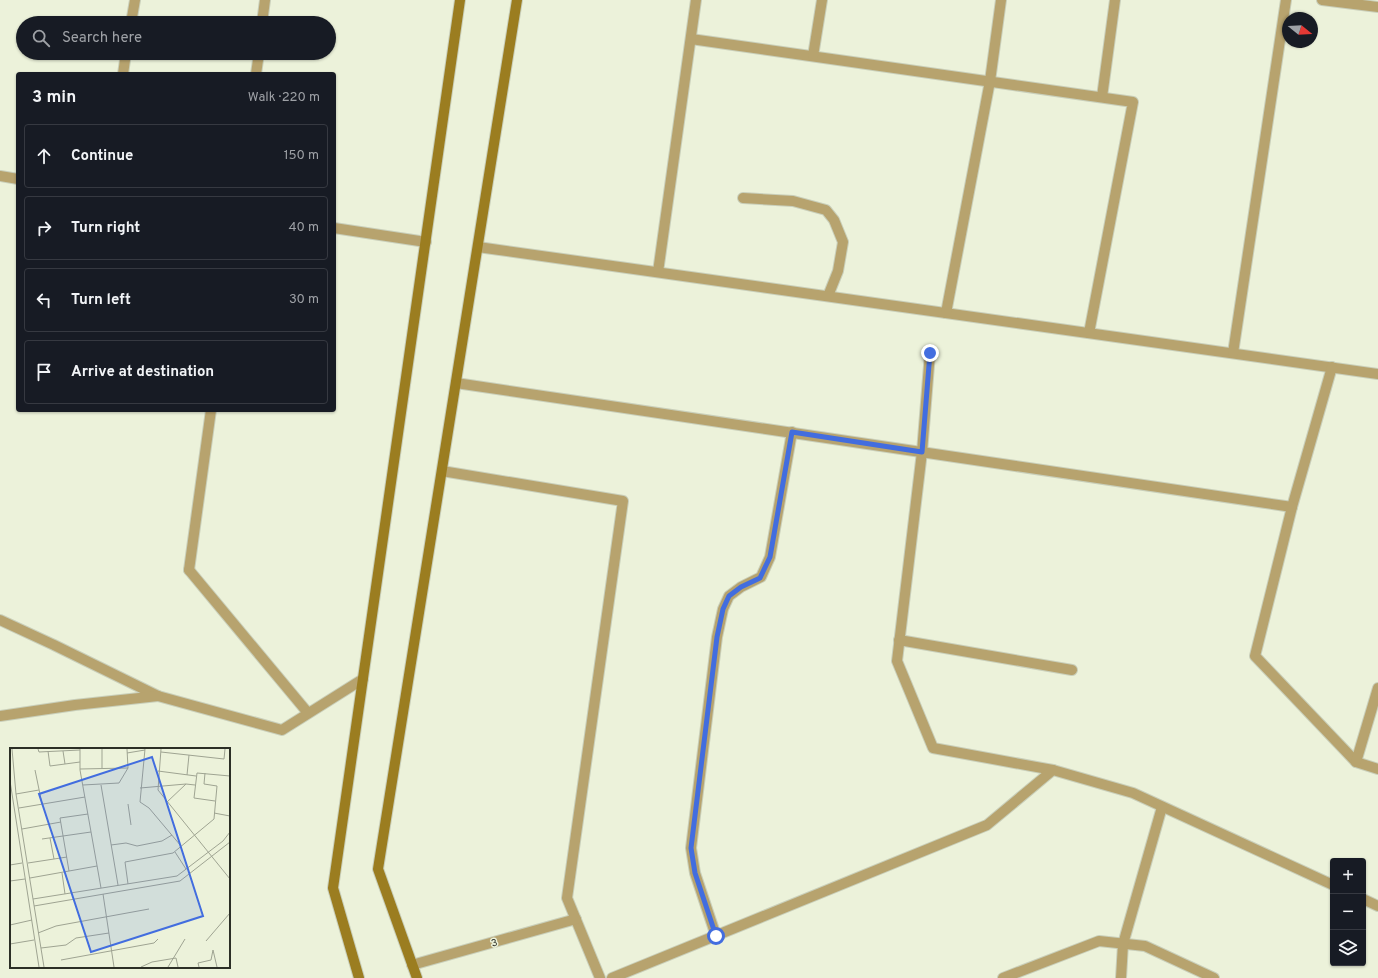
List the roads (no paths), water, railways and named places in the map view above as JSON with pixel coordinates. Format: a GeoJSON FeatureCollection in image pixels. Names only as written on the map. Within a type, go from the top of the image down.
{"type":"FeatureCollection","features":[{"type":"Feature","properties":{"kind":"street"},"geometry":{"type":"LineString","coordinates":[[132,16],[135,0]]}},
{"type":"Feature","properties":{"kind":"street"},"geometry":{"type":"LineString","coordinates":[[263,16],[265,0]]}},
{"type":"Feature","properties":{"kind":"street"},"geometry":{"type":"LineString","coordinates":[[359,978],[333,888],[460,0]]}},
{"type":"Feature","properties":{"kind":"street"},"geometry":{"type":"LineString","coordinates":[[417,978],[378,869],[517,0]]}},
{"type":"Feature","properties":{"kind":"street"},"geometry":{"type":"LineString","coordinates":[[658,272],[696,0]]}},
{"type":"Feature","properties":{"kind":"street"},"geometry":{"type":"LineString","coordinates":[[813,56],[822,0]]}},
{"type":"Feature","properties":{"kind":"street"},"geometry":{"type":"LineString","coordinates":[[946,313],[990,81],[1001,0]]}},
{"type":"Feature","properties":{"kind":"street"},"geometry":{"type":"LineString","coordinates":[[1102,97],[1115,0]]}},
{"type":"Feature","properties":{"kind":"street"},"geometry":{"type":"LineString","coordinates":[[1233,353],[1286,0]]}},
{"type":"Feature","properties":{"kind":"street"},"geometry":{"type":"LineString","coordinates":[[1322,0],[1378,7]]}},
{"type":"Feature","properties":{"kind":"street"},"geometry":{"type":"LineString","coordinates":[[691,39],[1133,102],[1089,333]]}},
{"type":"Feature","properties":{"kind":"street"},"geometry":{"type":"LineString","coordinates":[[123,72],[125,60]]}},
{"type":"Feature","properties":{"kind":"street"},"geometry":{"type":"LineString","coordinates":[[256,72],[258,60]]}},
{"type":"Feature","properties":{"kind":"street"},"geometry":{"type":"LineString","coordinates":[[0,176],[16,179]]}},
{"type":"Feature","properties":{"kind":"street"},"geometry":{"type":"LineString","coordinates":[[743,198],[793,201],[826,210],[834,220],[843,242],[838,271],[828,296]]}},
{"type":"Feature","properties":{"kind":"street"},"geometry":{"type":"LineString","coordinates":[[336,228],[426,242]]}},
{"type":"Feature","properties":{"kind":"street"},"geometry":{"type":"LineString","coordinates":[[478,247],[1378,374]]}},
{"type":"Feature","properties":{"kind":"street"},"geometry":{"type":"LineString","coordinates":[[930,353],[922,452],[897,661],[933,748],[1053,770],[1133,793],[1330,884]]}},
{"type":"Feature","properties":{"kind":"street"},"geometry":{"type":"LineString","coordinates":[[1332,367],[1292,507],[1255,656],[1356,762],[1378,769]]}},
{"type":"Feature","properties":{"kind":"street"},"geometry":{"type":"LineString","coordinates":[[456,383],[1292,507]]}},
{"type":"Feature","properties":{"kind":"street"},"geometry":{"type":"LineString","coordinates":[[211,412],[189,570],[308,713]]}},
{"type":"Feature","properties":{"kind":"street"},"geometry":{"type":"LineString","coordinates":[[716,936],[695,873],[691,848],[717,637],[723,609],[729,596],[741,587],[760,578],[770,557],[792,432]]}},
{"type":"Feature","properties":{"kind":"street"},"geometry":{"type":"LineString","coordinates":[[442,471],[623,500],[567,898],[600,978]]}},
{"type":"Feature","properties":{"kind":"street"},"geometry":{"type":"LineString","coordinates":[[0,620],[158,696],[282,730],[363,679]]}},
{"type":"Feature","properties":{"kind":"street"},"geometry":{"type":"LineString","coordinates":[[899,640],[1072,670]]}},
{"type":"Feature","properties":{"kind":"street"},"geometry":{"type":"LineString","coordinates":[[1356,762],[1378,688]]}},
{"type":"Feature","properties":{"kind":"street"},"geometry":{"type":"LineString","coordinates":[[0,716],[75,705],[158,696]]}},
{"type":"Feature","properties":{"kind":"street"},"geometry":{"type":"LineString","coordinates":[[612,978],[987,825],[1053,770]]}},
{"type":"Feature","properties":{"kind":"street"},"geometry":{"type":"LineString","coordinates":[[1121,978],[1123,944],[1162,807]]}},
{"type":"Feature","properties":{"kind":"street"},"geometry":{"type":"LineString","coordinates":[[1366,900],[1378,906]]}},
{"type":"Feature","properties":{"kind":"street","name":"3"},"geometry":{"type":"LineString","coordinates":[[412,965],[576,919]]}},
{"type":"Feature","properties":{"kind":"street"},"geometry":{"type":"LineString","coordinates":[[1003,978],[1099,941],[1145,946],[1214,978]]}}]}
